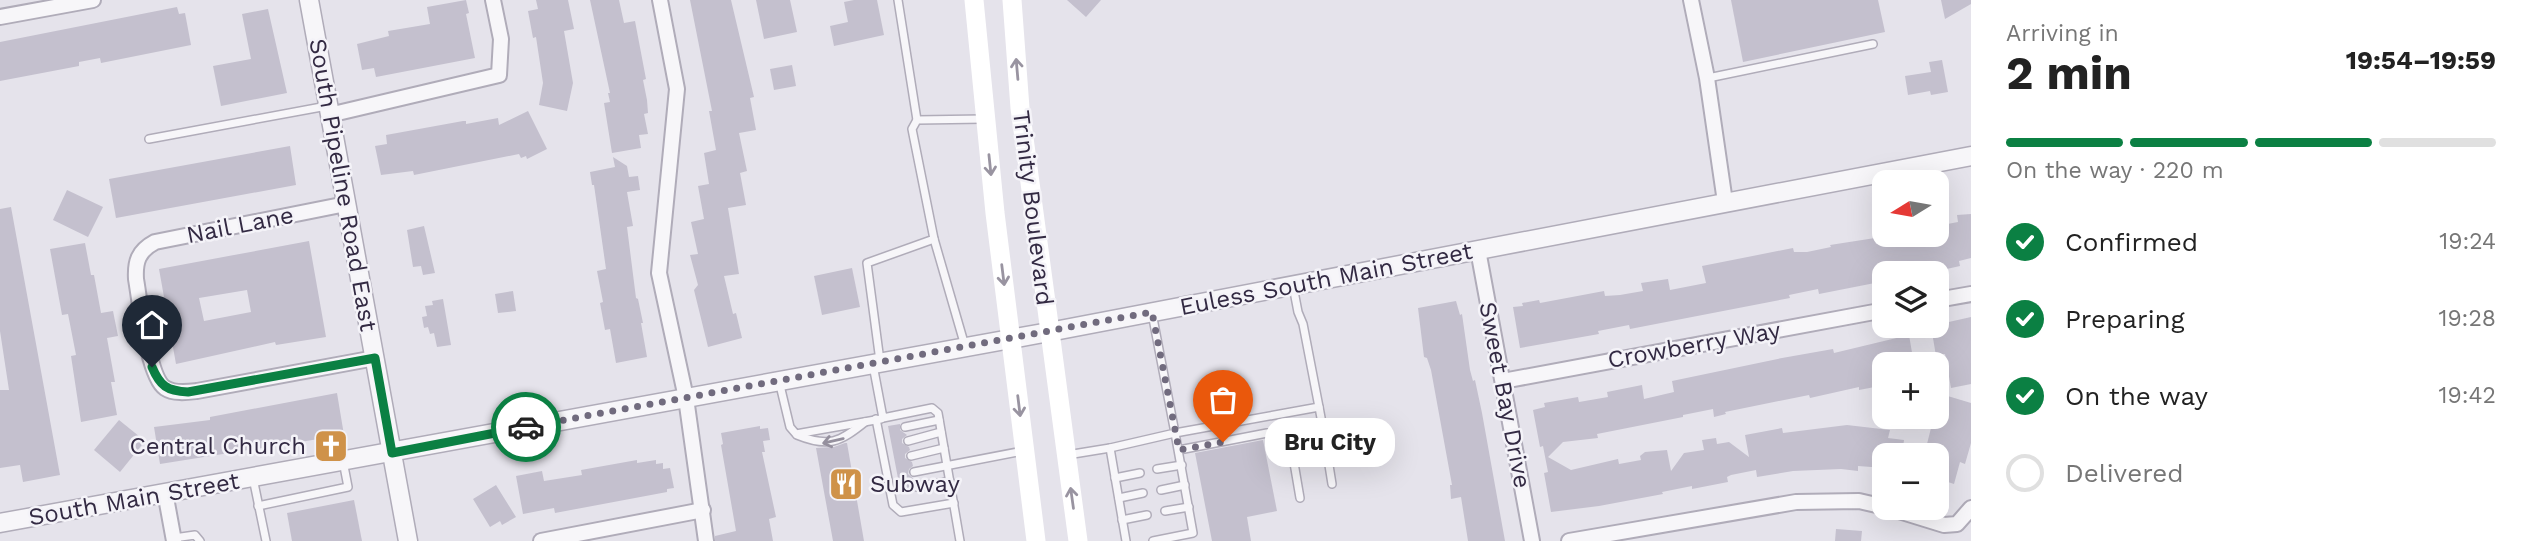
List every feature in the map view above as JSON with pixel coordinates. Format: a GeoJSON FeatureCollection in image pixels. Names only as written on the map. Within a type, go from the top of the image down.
{"type":"FeatureCollection","features":[{"type":"Feature","properties":{"kind":"main road","name":"Trinity Boulevard"},"geometry":{"type":"LineString","coordinates":[[974,0],[985,119],[1036,541]]}},
{"type":"Feature","properties":{"kind":"main road","name":"Trinity Boulevard"},"geometry":{"type":"LineString","coordinates":[[1012,0],[1020,108],[1078,541]]}},
{"type":"Feature","properties":{"kind":"street"},"geometry":{"type":"LineString","coordinates":[[0,17],[93,0]]}},
{"type":"Feature","properties":{"kind":"street","name":"South Pipeline Road East"},"geometry":{"type":"LineString","coordinates":[[309,0],[408,541]]}},
{"type":"Feature","properties":{"kind":"street"},"geometry":{"type":"LineString","coordinates":[[328,111],[499,75],[501,40],[493,0]]}},
{"type":"Feature","properties":{"kind":"street"},"geometry":{"type":"LineString","coordinates":[[660,0],[677,89],[659,273],[686,398],[706,541]]}},
{"type":"Feature","properties":{"kind":"street"},"geometry":{"type":"LineString","coordinates":[[1691,0],[1707,78],[1726,202]]}},
{"type":"Feature","properties":{"kind":"street","name":"Euless South Main Street"},"geometry":{"type":"LineString","coordinates":[[392,453],[1971,156]]}},
{"type":"Feature","properties":{"kind":"street","name":"Nail Lane"},"geometry":{"type":"LineString","coordinates":[[346,204],[148,245],[138,256],[135,267],[152,367],[157,379],[166,389],[188,392],[375,358]]}},
{"type":"Feature","properties":{"kind":"street","name":"Sweet Bay Drive"},"geometry":{"type":"LineString","coordinates":[[1478,250],[1532,541]]}},
{"type":"Feature","properties":{"kind":"street"},"geometry":{"type":"LineString","coordinates":[[1949,298],[1971,294]]}},
{"type":"Feature","properties":{"kind":"street","name":"Crowberry Way"},"geometry":{"type":"LineString","coordinates":[[1503,381],[1872,312]]}},
{"type":"Feature","properties":{"kind":"street","name":"South Main Street"},"geometry":{"type":"LineString","coordinates":[[0,523],[392,453]]}},
{"type":"Feature","properties":{"kind":"street"},"geometry":{"type":"LineString","coordinates":[[165,492],[173,539]]}},
{"type":"Feature","properties":{"kind":"street"},"geometry":{"type":"LineString","coordinates":[[1569,541],[1796,502],[1859,501],[1872,504]]}},
{"type":"Feature","properties":{"kind":"street"},"geometry":{"type":"LineString","coordinates":[[1928,520],[1944,525],[1957,524],[1971,508]]}},
{"type":"Feature","properties":{"kind":"street"},"geometry":{"type":"LineString","coordinates":[[541,541],[703,510]]}},
{"type":"Feature","properties":{"kind":"lane"},"geometry":{"type":"LineString","coordinates":[[898,0],[917,120],[912,129],[934,239],[965,346]]}},
{"type":"Feature","properties":{"kind":"lane"},"geometry":{"type":"LineString","coordinates":[[1707,78],[1873,44]]}},
{"type":"Feature","properties":{"kind":"lane"},"geometry":{"type":"LineString","coordinates":[[149,139],[328,111]]}},
{"type":"Feature","properties":{"kind":"lane"},"geometry":{"type":"LineString","coordinates":[[917,120],[985,119]]}},
{"type":"Feature","properties":{"kind":"lane"},"geometry":{"type":"LineString","coordinates":[[934,239],[867,263],[877,362],[879,433],[893,505],[901,512],[954,503]]}},
{"type":"Feature","properties":{"kind":"lane"},"geometry":{"type":"LineString","coordinates":[[1293,285],[1303,324],[1332,484]]}},
{"type":"Feature","properties":{"kind":"lane"},"geometry":{"type":"LineString","coordinates":[[1152,312],[1193,533],[1153,541]]}},
{"type":"Feature","properties":{"kind":"lane"},"geometry":{"type":"LineString","coordinates":[[778,381],[790,427],[796,434],[814,442],[827,443],[846,437],[866,422]]}},
{"type":"Feature","properties":{"kind":"lane"},"geometry":{"type":"LineString","coordinates":[[1066,455],[1319,407]]}},
{"type":"Feature","properties":{"kind":"lane"},"geometry":{"type":"LineString","coordinates":[[796,434],[932,408],[938,413],[960,541]]}},
{"type":"Feature","properties":{"kind":"lane"},"geometry":{"type":"LineString","coordinates":[[905,427],[939,420]]}},
{"type":"Feature","properties":{"kind":"lane"},"geometry":{"type":"LineString","coordinates":[[879,433],[889,431]]}},
{"type":"Feature","properties":{"kind":"lane"},"geometry":{"type":"LineString","coordinates":[[908,440],[941,432]]}},
{"type":"Feature","properties":{"kind":"lane"},"geometry":{"type":"LineString","coordinates":[[1179,450],[1267,433],[1297,440],[1324,434]]}},
{"type":"Feature","properties":{"kind":"lane"},"geometry":{"type":"LineString","coordinates":[[881,447],[892,444]]}},
{"type":"Feature","properties":{"kind":"lane"},"geometry":{"type":"LineString","coordinates":[[911,456],[944,448]]}},
{"type":"Feature","properties":{"kind":"lane"},"geometry":{"type":"LineString","coordinates":[[1110,448],[1126,541]]}},
{"type":"Feature","properties":{"kind":"lane"},"geometry":{"type":"LineString","coordinates":[[1300,498],[1293,457],[1325,450]]}},
{"type":"Feature","properties":{"kind":"lane"},"geometry":{"type":"LineString","coordinates":[[914,472],[1024,451]]}},
{"type":"Feature","properties":{"kind":"lane"},"geometry":{"type":"LineString","coordinates":[[884,462],[895,460]]}},
{"type":"Feature","properties":{"kind":"lane"},"geometry":{"type":"LineString","coordinates":[[258,506],[348,487],[343,461]]}},
{"type":"Feature","properties":{"kind":"lane"},"geometry":{"type":"LineString","coordinates":[[1157,469],[1182,465]]}},
{"type":"Feature","properties":{"kind":"lane"},"geometry":{"type":"LineString","coordinates":[[1115,478],[1140,473]]}},
{"type":"Feature","properties":{"kind":"lane"},"geometry":{"type":"LineString","coordinates":[[888,478],[898,476]]}},
{"type":"Feature","properties":{"kind":"lane"},"geometry":{"type":"LineString","coordinates":[[253,477],[266,541]]}},
{"type":"Feature","properties":{"kind":"lane"},"geometry":{"type":"LineString","coordinates":[[917,487],[950,481]]}},
{"type":"Feature","properties":{"kind":"lane"},"geometry":{"type":"LineString","coordinates":[[1161,490],[1185,485]]}},
{"type":"Feature","properties":{"kind":"lane"},"geometry":{"type":"LineString","coordinates":[[891,493],[901,491]]}},
{"type":"Feature","properties":{"kind":"lane"},"geometry":{"type":"LineString","coordinates":[[1119,498],[1143,493]]}},
{"type":"Feature","properties":{"kind":"lane"},"geometry":{"type":"LineString","coordinates":[[1165,511],[1189,506]]}},
{"type":"Feature","properties":{"kind":"lane"},"geometry":{"type":"LineString","coordinates":[[1122,520],[1147,515]]}},
{"type":"Feature","properties":{"kind":"lane"},"geometry":{"type":"LineString","coordinates":[[173,539],[195,535],[200,541]]}},
{"type":"Feature","properties":{"kind":"building"},"geometry":{"type":"Polygon","coordinates":[[[466,0],[469,13],[466,14],[475,58],[376,77],[374,68],[362,70],[357,44],[389,36],[388,31],[430,24],[427,7],[466,0]]]}},
{"type":"Feature","properties":{"kind":"building"},"geometry":{"type":"Polygon","coordinates":[[[536,0],[568,0],[574,29],[564,31],[573,83],[567,111],[539,105],[543,83],[536,37],[533,38],[528,11],[538,9],[536,0]]]}},
{"type":"Feature","properties":{"kind":"building"},"geometry":{"type":"Polygon","coordinates":[[[590,0],[619,0],[624,23],[635,21],[646,79],[643,80],[648,113],[644,114],[648,134],[639,135],[641,148],[612,153],[604,103],[610,102],[610,93],[590,0]]]}},
{"type":"Feature","properties":{"kind":"building"},"geometry":{"type":"Polygon","coordinates":[[[690,0],[731,0],[754,97],[750,98],[756,130],[739,133],[747,171],[740,173],[746,205],[728,208],[739,274],[724,276],[742,338],[708,347],[694,290],[698,285],[690,255],[698,254],[691,222],[704,219],[698,186],[709,184],[704,153],[716,150],[709,111],[712,111],[690,0]]]}},
{"type":"Feature","properties":{"kind":"building"},"geometry":{"type":"Polygon","coordinates":[[[756,0],[790,0],[797,32],[764,39],[756,0]]]}},
{"type":"Feature","properties":{"kind":"building"},"geometry":{"type":"Polygon","coordinates":[[[877,0],[884,35],[834,46],[830,26],[848,22],[844,2],[877,0]]]}},
{"type":"Feature","properties":{"kind":"building"},"geometry":{"type":"Polygon","coordinates":[[[1067,0],[1101,0],[1086,17],[1067,0]]]}},
{"type":"Feature","properties":{"kind":"building"},"geometry":{"type":"Polygon","coordinates":[[[1731,0],[1878,0],[1885,32],[1743,62],[1731,0]]]}},
{"type":"Feature","properties":{"kind":"building"},"geometry":{"type":"Polygon","coordinates":[[[1941,0],[1971,0],[1971,4],[1945,19],[1941,0]]]}},
{"type":"Feature","properties":{"kind":"building"},"geometry":{"type":"Polygon","coordinates":[[[177,7],[179,14],[185,13],[191,45],[101,63],[100,58],[79,62],[79,66],[0,81],[0,42],[177,7]]]}},
{"type":"Feature","properties":{"kind":"building"},"geometry":{"type":"Polygon","coordinates":[[[268,9],[287,93],[221,106],[213,66],[251,59],[242,14],[268,9]]]}},
{"type":"Feature","properties":{"kind":"building"},"geometry":{"type":"Polygon","coordinates":[[[1942,60],[1948,92],[1931,95],[1930,91],[1908,95],[1905,76],[1931,72],[1929,62],[1942,60]]]}},
{"type":"Feature","properties":{"kind":"building"},"geometry":{"type":"Polygon","coordinates":[[[792,65],[796,86],[774,90],[770,69],[792,65]]]}},
{"type":"Feature","properties":{"kind":"building"},"geometry":{"type":"Polygon","coordinates":[[[528,111],[547,149],[527,159],[526,156],[521,158],[519,154],[414,175],[413,171],[381,175],[375,146],[387,144],[386,135],[463,121],[466,121],[466,124],[498,118],[499,125],[528,111]]]}},
{"type":"Feature","properties":{"kind":"building"},"geometry":{"type":"Polygon","coordinates":[[[290,146],[296,185],[116,218],[109,179],[290,146]]]}},
{"type":"Feature","properties":{"kind":"building"},"geometry":{"type":"Polygon","coordinates":[[[613,157],[627,166],[629,177],[638,176],[640,190],[627,192],[633,226],[627,227],[647,357],[616,363],[610,329],[605,330],[600,303],[603,302],[597,271],[606,269],[590,172],[615,167],[613,157]]]}},
{"type":"Feature","properties":{"kind":"building"},"geometry":{"type":"Polygon","coordinates":[[[67,190],[103,207],[88,237],[53,220],[67,190]]]}},
{"type":"Feature","properties":{"kind":"building"},"geometry":{"type":"Polygon","coordinates":[[[11,207],[60,475],[23,482],[20,465],[0,468],[0,390],[9,390],[0,331],[0,209],[11,207]]]}},
{"type":"Feature","properties":{"kind":"building"},"geometry":{"type":"Polygon","coordinates":[[[1971,214],[1971,258],[1959,261],[1960,266],[1949,268],[1949,261],[1872,261],[1872,284],[1819,294],[1818,289],[1789,295],[1790,298],[1630,329],[1629,325],[1598,331],[1599,334],[1520,348],[1513,307],[1523,306],[1522,303],[1539,300],[1540,303],[1604,291],[1605,296],[1620,295],[1643,291],[1641,283],[1668,279],[1670,290],[1706,283],[1702,266],[1793,248],[1794,252],[1807,252],[1831,247],[1830,245],[1872,238],[1872,247],[1950,247],[1950,224],[1958,222],[1957,215],[1971,214]]]}},
{"type":"Feature","properties":{"kind":"building"},"geometry":{"type":"Polygon","coordinates":[[[424,226],[435,273],[423,275],[421,266],[413,267],[407,230],[424,226]]]}},
{"type":"Feature","properties":{"kind":"building"},"geometry":{"type":"Polygon","coordinates":[[[309,241],[326,337],[276,345],[275,342],[176,364],[159,269],[309,241]],[[247,290],[199,298],[204,321],[251,312],[247,290]]]}},
{"type":"Feature","properties":{"kind":"building"},"geometry":{"type":"Polygon","coordinates":[[[85,243],[101,313],[113,311],[118,336],[107,338],[115,382],[111,382],[117,415],[81,422],[71,356],[76,355],[68,314],[62,315],[50,249],[85,243]]]}},
{"type":"Feature","properties":{"kind":"building"},"geometry":{"type":"Polygon","coordinates":[[[852,268],[860,307],[822,315],[814,276],[852,268]]]}},
{"type":"Feature","properties":{"kind":"building"},"geometry":{"type":"Polygon","coordinates":[[[513,291],[516,311],[498,313],[495,294],[513,291]]]}},
{"type":"Feature","properties":{"kind":"building"},"geometry":{"type":"Polygon","coordinates":[[[443,299],[451,345],[437,347],[434,333],[430,334],[428,327],[424,328],[422,317],[427,316],[425,306],[433,305],[432,301],[443,299]]]}},
{"type":"Feature","properties":{"kind":"building"},"geometry":{"type":"Polygon","coordinates":[[[1456,301],[1460,315],[1462,314],[1470,370],[1473,381],[1475,380],[1482,413],[1505,541],[1468,541],[1461,497],[1451,499],[1452,485],[1431,370],[1427,358],[1424,357],[1418,308],[1456,301]]]}},
{"type":"Feature","properties":{"kind":"building"},"geometry":{"type":"Polygon","coordinates":[[[1971,317],[1971,384],[1951,388],[1949,352],[1935,352],[1933,338],[1949,338],[1949,322],[1971,317]]]}},
{"type":"Feature","properties":{"kind":"building"},"geometry":{"type":"Polygon","coordinates":[[[1896,338],[1910,338],[1912,352],[1872,352],[1872,388],[1859,390],[1859,387],[1810,398],[1809,395],[1725,412],[1726,414],[1714,417],[1713,409],[1683,415],[1597,434],[1598,438],[1563,442],[1548,457],[1571,470],[1618,459],[1619,464],[1641,460],[1640,456],[1645,452],[1667,450],[1671,471],[1684,453],[1704,450],[1702,440],[1716,438],[1717,444],[1729,442],[1749,457],[1745,435],[1782,428],[1783,433],[1847,425],[1890,430],[1888,438],[1904,440],[1904,443],[1872,443],[1872,467],[1858,466],[1858,471],[1793,471],[1757,477],[1756,470],[1731,475],[1727,477],[1728,482],[1692,489],[1692,486],[1599,506],[1551,512],[1544,473],[1548,472],[1533,410],[1545,407],[1544,403],[1578,397],[1579,402],[1608,397],[1607,392],[1642,385],[1644,399],[1674,392],[1672,381],[1833,349],[1834,353],[1896,338]]]}},
{"type":"Feature","properties":{"kind":"building"},"geometry":{"type":"Polygon","coordinates":[[[337,393],[344,435],[160,464],[154,427],[210,420],[210,417],[337,393]]]}},
{"type":"Feature","properties":{"kind":"building"},"geometry":{"type":"Polygon","coordinates":[[[1949,396],[1971,403],[1971,443],[1965,464],[1960,462],[1954,484],[1949,482],[1949,443],[1927,443],[1931,429],[1949,429],[1949,396]]]}},
{"type":"Feature","properties":{"kind":"building"},"geometry":{"type":"Polygon","coordinates":[[[119,420],[145,441],[120,472],[94,450],[119,420]]]}},
{"type":"Feature","properties":{"kind":"building"},"geometry":{"type":"Polygon","coordinates":[[[900,424],[900,430],[907,435],[902,439],[902,443],[910,450],[905,454],[905,458],[912,462],[913,466],[908,474],[916,481],[911,486],[913,491],[901,494],[888,426],[900,424]]]}},
{"type":"Feature","properties":{"kind":"building"},"geometry":{"type":"Polygon","coordinates":[[[760,426],[760,429],[768,428],[770,440],[763,441],[765,452],[762,452],[776,517],[769,519],[773,541],[715,541],[715,536],[736,531],[721,433],[760,426]]]}},
{"type":"Feature","properties":{"kind":"building"},"geometry":{"type":"Polygon","coordinates":[[[1263,440],[1277,511],[1247,517],[1251,541],[1212,541],[1195,453],[1263,440]]]}},
{"type":"Feature","properties":{"kind":"building"},"geometry":{"type":"Polygon","coordinates":[[[845,443],[864,541],[833,541],[816,448],[845,443]]]}},
{"type":"Feature","properties":{"kind":"building"},"geometry":{"type":"Polygon","coordinates":[[[637,460],[637,463],[656,460],[656,464],[663,463],[663,469],[670,468],[674,488],[667,489],[667,492],[555,513],[554,508],[523,514],[516,476],[542,471],[544,481],[582,475],[581,470],[637,460]]]}},
{"type":"Feature","properties":{"kind":"building"},"geometry":{"type":"Polygon","coordinates":[[[496,485],[516,517],[502,525],[500,521],[490,527],[473,499],[496,485]]]}},
{"type":"Feature","properties":{"kind":"building"},"geometry":{"type":"Polygon","coordinates":[[[354,500],[362,541],[292,541],[287,513],[354,500]]]}},
{"type":"Feature","properties":{"kind":"building"},"geometry":{"type":"Polygon","coordinates":[[[1836,529],[1862,531],[1861,541],[1835,541],[1836,529]]]}},
{"type":"Feature","properties":{"kind":"way so far"},"geometry":{"type":"LineString","coordinates":[[526,427],[1152,312],[1179,450],[1223,442]]}},
{"type":"Feature","properties":{"kind":"place","name":"Bru City"},"geometry":{"type":"Point","coordinates":[1223,442]}},
{"type":"Feature","properties":{"kind":"place","name":"Central Church"},"geometry":{"type":"Point","coordinates":[331,446]}},
{"type":"Feature","properties":{"kind":"place","name":"Subway"},"geometry":{"type":"Point","coordinates":[846,484]}},
{"type":"Feature","properties":{"kind":"route"},"geometry":{"type":"LineString","coordinates":[[152,367],[157,379],[166,389],[188,392],[375,358],[392,453],[526,427]]}}]}
